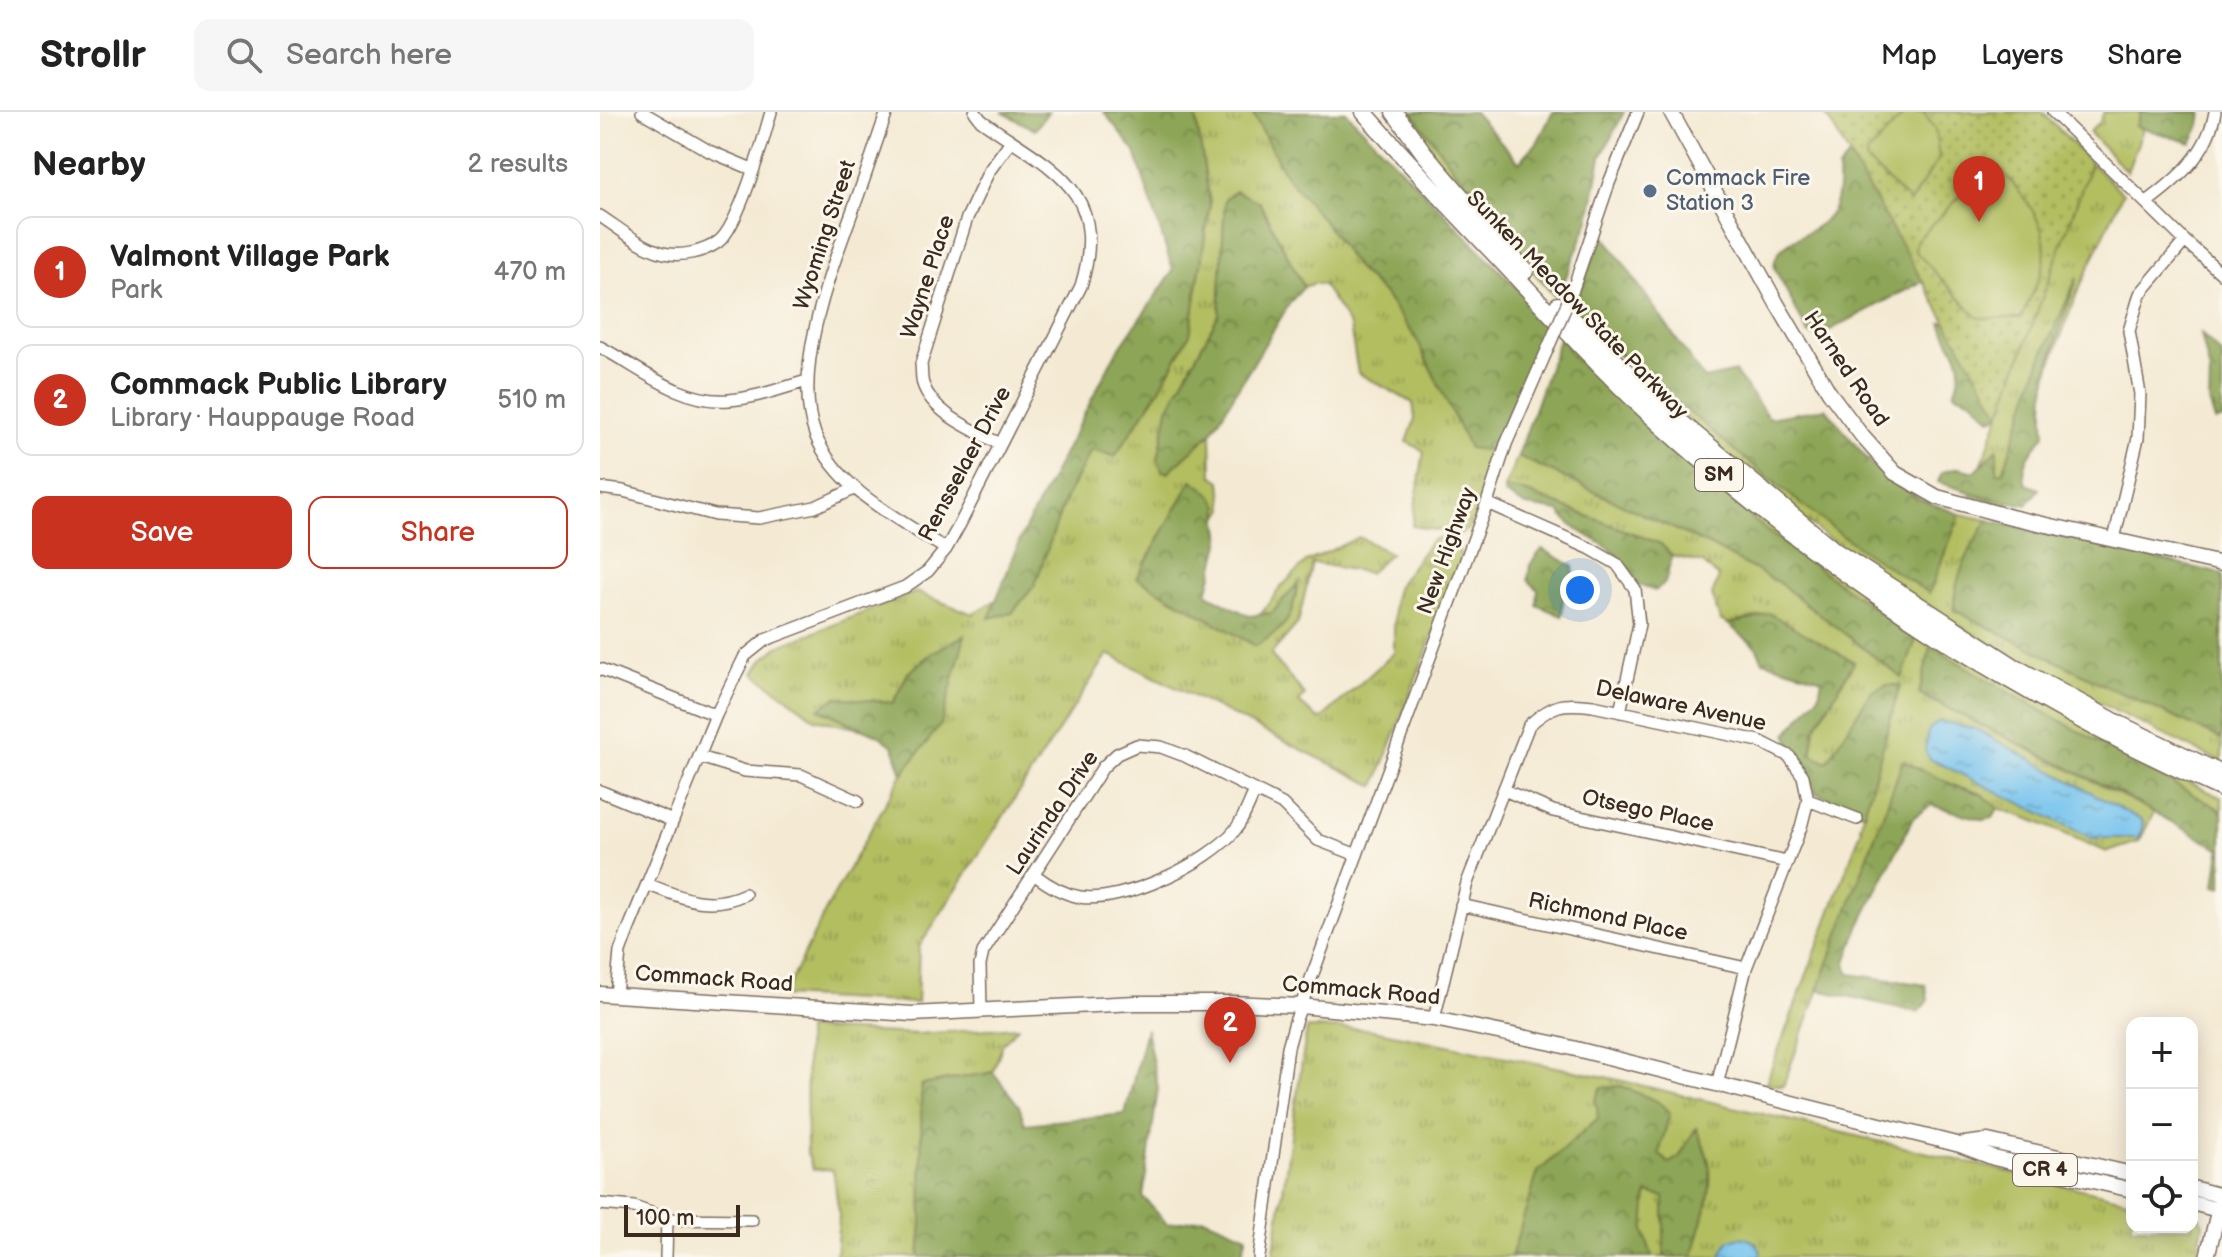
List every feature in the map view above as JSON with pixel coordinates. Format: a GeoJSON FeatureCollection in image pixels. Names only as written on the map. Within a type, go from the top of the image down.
{"type":"FeatureCollection","features":[{"type":"Feature","properties":{"kind":"highway","name":"Sunken Meadow State Parkway"},"geometry":{"type":"LineString","coordinates":[[1364,112],[1409,165],[1627,392],[1677,440],[1795,536],[1957,648],[2041,697],[2197,770]]}},
{"type":"Feature","properties":{"kind":"highway","name":"Sunken Meadow State Parkway"},"geometry":{"type":"LineString","coordinates":[[1394,112],[1424,153],[1524,269],[1588,336],[1665,409],[1835,551],[2025,673],[2197,770],[2222,792]]}},
{"type":"Feature","properties":{"kind":"highway"},"geometry":{"type":"LineString","coordinates":[[2197,770],[2222,772]]}},
{"type":"Feature","properties":{"kind":"main road","name":"Harned Road"},"geometry":{"type":"LineString","coordinates":[[1671,112],[1829,392],[1895,473],[1937,497],[2011,517],[2222,564]]}},
{"type":"Feature","properties":{"kind":"main road","name":"Commack Road"},"geometry":{"type":"LineString","coordinates":[[600,994],[912,1014],[1136,1003],[1301,1006],[1434,1019],[1552,1043],[1960,1145],[1994,1158],[2126,1189]]}},
{"type":"Feature","properties":{"kind":"main road","name":"Commack Road"},"geometry":{"type":"LineString","coordinates":[[1960,1145],[1988,1141],[2126,1173]]}},
{"type":"Feature","properties":{"kind":"main road"},"geometry":{"type":"LineString","coordinates":[[2198,1191],[2221,1203]]}},
{"type":"Feature","properties":{"kind":"main road"},"geometry":{"type":"LineString","coordinates":[[2198,1203],[2221,1203]]}},
{"type":"Feature","properties":{"kind":"main road"},"geometry":{"type":"LineString","coordinates":[[2207,1257],[2221,1203]]}},
{"type":"Feature","properties":{"kind":"street"},"geometry":{"type":"LineString","coordinates":[[642,112],[709,151],[752,169]]}},
{"type":"Feature","properties":{"kind":"street"},"geometry":{"type":"LineString","coordinates":[[600,216],[643,245],[666,254],[694,253],[719,242],[734,221],[771,112]]}},
{"type":"Feature","properties":{"kind":"street","name":"Wyoming Street"},"geometry":{"type":"LineString","coordinates":[[887,112],[820,308],[807,381],[815,434],[834,465],[854,489],[946,549]]}},
{"type":"Feature","properties":{"kind":"street","name":"Rensselaer Drive"},"geometry":{"type":"LineString","coordinates":[[616,995],[620,952],[716,715],[745,656],[765,640],[905,587],[928,571],[946,549],[1081,286],[1089,259],[1091,234],[1081,205],[1062,175],[981,120],[975,112]]}},
{"type":"Feature","properties":{"kind":"street","name":"New Highway"},"geometry":{"type":"LineString","coordinates":[[1259,1257],[1288,1047],[1301,1006],[1506,444],[1572,292],[1609,183],[1638,112]]}},
{"type":"Feature","properties":{"kind":"street"},"geometry":{"type":"LineString","coordinates":[[2053,112],[2222,274]]}},
{"type":"Feature","properties":{"kind":"street"},"geometry":{"type":"LineString","coordinates":[[2147,202],[2198,157],[2213,127],[2215,112]]}},
{"type":"Feature","properties":{"kind":"street","name":"Wayne Place"},"geometry":{"type":"LineString","coordinates":[[1000,444],[938,406],[924,385],[921,364],[967,218],[989,171],[1011,141]]}},
{"type":"Feature","properties":{"kind":"street"},"geometry":{"type":"LineString","coordinates":[[2114,539],[2138,438],[2140,394],[2129,331],[2140,294],[2185,241]]}},
{"type":"Feature","properties":{"kind":"street"},"geometry":{"type":"LineString","coordinates":[[600,347],[682,392],[704,398],[727,400],[753,396],[807,381]]}},
{"type":"Feature","properties":{"kind":"street"},"geometry":{"type":"LineString","coordinates":[[600,488],[715,515],[759,518],[815,507],[854,489]]}},
{"type":"Feature","properties":{"kind":"street"},"geometry":{"type":"LineString","coordinates":[[1487,503],[1589,548],[1617,564],[1635,589],[1639,624],[1620,712]]}},
{"type":"Feature","properties":{"kind":"street"},"geometry":{"type":"LineString","coordinates":[[600,669],[716,715]]}},
{"type":"Feature","properties":{"kind":"street","name":"Delaware Avenue"},"geometry":{"type":"LineString","coordinates":[[1434,1019],[1461,905],[1529,725],[1545,710],[1566,703],[1759,741],[1789,756],[1803,776],[1808,800]]}},
{"type":"Feature","properties":{"kind":"street","name":"Laurinda Drive"},"geometry":{"type":"LineString","coordinates":[[981,1011],[980,965],[983,952],[1103,767],[1117,754],[1137,745],[1161,747],[1185,756],[1282,804],[1318,840],[1357,855]]}},
{"type":"Feature","properties":{"kind":"street"},"geometry":{"type":"LineString","coordinates":[[700,757],[745,771],[801,775],[858,801]]}},
{"type":"Feature","properties":{"kind":"street","name":"Otsego Place"},"geometry":{"type":"LineString","coordinates":[[1504,790],[1553,811],[1787,862]]}},
{"type":"Feature","properties":{"kind":"street"},"geometry":{"type":"LineString","coordinates":[[600,791],[673,821]]}},
{"type":"Feature","properties":{"kind":"street"},"geometry":{"type":"LineString","coordinates":[[1035,875],[1047,884],[1079,897],[1124,894],[1182,869],[1216,850],[1237,828],[1255,791]]}},
{"type":"Feature","properties":{"kind":"street"},"geometry":{"type":"LineString","coordinates":[[1717,1085],[1746,968],[1801,827],[1808,800],[1857,819]]}},
{"type":"Feature","properties":{"kind":"street"},"geometry":{"type":"LineString","coordinates":[[647,884],[691,900],[710,903],[727,902],[745,894]]}},
{"type":"Feature","properties":{"kind":"street","name":"Richmond Place"},"geometry":{"type":"LineString","coordinates":[[1461,905],[1746,968]]}},
{"type":"Feature","properties":{"kind":"street"},"geometry":{"type":"LineString","coordinates":[[600,1204],[634,1207],[667,1219],[752,1220]]}},
{"type":"Feature","properties":{"kind":"street"},"geometry":{"type":"LineString","coordinates":[[666,1257],[667,1219]]}},
{"type":"Feature","properties":{"kind":"green space"},"geometry":{"type":"Polygon","coordinates":[[[1002,112],[1048,112],[1035,130],[1002,112]]]}},
{"type":"Feature","properties":{"kind":"green space"},"geometry":{"type":"Polygon","coordinates":[[[1104,112],[1195,112],[1210,204],[1190,334],[1159,390],[1115,456],[1091,450],[1064,502],[1035,585],[1012,613],[989,618],[1021,537],[1115,354],[1173,271],[1135,152],[1104,112]]]}},
{"type":"Feature","properties":{"kind":"green space"},"geometry":{"type":"Polygon","coordinates":[[[1195,112],[1252,112],[1285,174],[1327,225],[1356,267],[1385,295],[1417,340],[1469,447],[1492,451],[1495,457],[1471,527],[1459,534],[1412,526],[1424,451],[1407,442],[1415,419],[1413,403],[1358,373],[1350,326],[1323,285],[1314,283],[1304,287],[1259,202],[1225,199],[1219,314],[1168,409],[1168,472],[1211,433],[1212,475],[1221,481],[1224,509],[1218,518],[1214,500],[1192,480],[1137,578],[1256,646],[1272,613],[1261,614],[1281,587],[1306,562],[1359,537],[1390,553],[1369,573],[1312,563],[1298,623],[1272,653],[1305,695],[1299,702],[1320,720],[1394,653],[1394,600],[1398,585],[1431,541],[1437,538],[1455,544],[1461,561],[1375,786],[1108,654],[919,947],[917,1003],[783,996],[829,904],[902,774],[941,724],[933,652],[908,673],[893,703],[837,697],[820,709],[864,730],[815,719],[754,673],[763,659],[779,646],[916,592],[973,614],[996,600],[990,617],[1012,613],[1034,585],[1064,502],[1091,450],[1115,456],[1159,390],[1190,334],[1210,204],[1195,112]]]}},
{"type":"Feature","properties":{"kind":"green space"},"geometry":{"type":"Polygon","coordinates":[[[1252,112],[1346,112],[1549,321],[1492,451],[1469,448],[1417,340],[1385,295],[1356,267],[1327,225],[1285,174],[1252,112]]]}},
{"type":"Feature","properties":{"kind":"green space"},"geometry":{"type":"Polygon","coordinates":[[[1403,112],[1412,112],[1452,167],[1555,292],[1557,299],[1462,192],[1403,112]]]}},
{"type":"Feature","properties":{"kind":"green space"},"geometry":{"type":"Polygon","coordinates":[[[1412,112],[1474,112],[1519,162],[1537,143],[1553,112],[1624,112],[1601,157],[1589,220],[1557,299],[1555,292],[1452,167],[1412,112]]]}},
{"type":"Feature","properties":{"kind":"green space"},"geometry":{"type":"Polygon","coordinates":[[[1824,112],[2043,112],[2091,163],[2000,414],[1824,112]]]}},
{"type":"Feature","properties":{"kind":"green space"},"geometry":{"type":"Polygon","coordinates":[[[1906,112],[1923,112],[1935,129],[1939,158],[1910,202],[1866,160],[1867,154],[1906,112]]]}},
{"type":"Feature","properties":{"kind":"green space"},"geometry":{"type":"Polygon","coordinates":[[[2104,112],[2141,112],[2136,126],[2143,129],[2127,172],[2089,132],[2100,122],[2104,112]]]}},
{"type":"Feature","properties":{"kind":"green space"},"geometry":{"type":"Polygon","coordinates":[[[2141,112],[2202,112],[2200,126],[2191,143],[2136,126],[2141,112]]]}},
{"type":"Feature","properties":{"kind":"green space"},"geometry":{"type":"Polygon","coordinates":[[[1849,156],[1923,281],[1817,337],[1808,333],[1774,267],[1782,248],[1819,225],[1834,207],[1838,169],[1849,156]]]}},
{"type":"Feature","properties":{"kind":"green space"},"geometry":{"type":"Polygon","coordinates":[[[1994,162],[2032,209],[2043,236],[2043,266],[2021,318],[1978,318],[1915,251],[1916,241],[1994,162]]]}},
{"type":"Feature","properties":{"kind":"green space"},"geometry":{"type":"Polygon","coordinates":[[[2091,163],[2123,193],[2077,293],[2041,391],[2007,505],[1970,496],[2091,163]]]}},
{"type":"Feature","properties":{"kind":"green space"},"geometry":{"type":"Polygon","coordinates":[[[1235,191],[1259,202],[1304,287],[1291,301],[1211,433],[1168,472],[1162,471],[1158,459],[1168,409],[1219,314],[1225,199],[1235,191]]]}},
{"type":"Feature","properties":{"kind":"green space"},"geometry":{"type":"Polygon","coordinates":[[[1603,234],[1704,379],[1735,372],[1769,418],[1826,408],[1875,469],[1922,500],[1960,514],[1929,593],[1864,551],[1808,509],[1571,311],[1603,234]]]}},
{"type":"Feature","properties":{"kind":"green space"},"geometry":{"type":"Polygon","coordinates":[[[2077,278],[2048,374],[2045,435],[2032,451],[2024,471],[2026,484],[2039,489],[2027,505],[1985,497],[1938,482],[1942,472],[1958,468],[1975,472],[1997,449],[1997,472],[2003,472],[2041,358],[2077,278]]]}},
{"type":"Feature","properties":{"kind":"green space"},"geometry":{"type":"Polygon","coordinates":[[[1571,311],[1667,395],[1929,593],[1960,514],[1988,520],[1970,550],[2108,687],[2222,739],[2222,762],[2066,686],[1965,629],[1868,567],[1756,480],[1571,311]]]}},
{"type":"Feature","properties":{"kind":"green space"},"geometry":{"type":"Polygon","coordinates":[[[1941,322],[2031,324],[2000,414],[1991,419],[1972,400],[1954,393],[1959,362],[1941,322]]]}},
{"type":"Feature","properties":{"kind":"green space"},"geometry":{"type":"Polygon","coordinates":[[[1563,333],[1743,500],[2191,783],[2222,798],[2222,813],[1931,646],[1919,694],[2154,812],[2139,842],[2107,852],[1998,808],[1981,794],[1903,762],[1783,1086],[1766,1083],[1862,828],[1900,686],[1871,693],[1827,762],[1811,755],[1815,728],[1854,662],[1769,614],[1728,624],[1720,620],[1712,595],[1719,577],[1703,563],[1672,556],[1661,544],[1522,491],[1504,488],[1518,456],[1711,546],[1778,582],[1901,677],[1916,639],[1763,528],[1573,357],[1561,337],[1563,333]]]}},
{"type":"Feature","properties":{"kind":"green space"},"geometry":{"type":"Polygon","coordinates":[[[2201,334],[2222,355],[2222,420],[2215,421],[2209,402],[2210,373],[2201,334]]]}},
{"type":"Feature","properties":{"kind":"green space"},"geometry":{"type":"Polygon","coordinates":[[[1560,336],[1573,357],[1763,528],[1916,639],[1902,678],[1778,582],[1711,546],[1518,456],[1560,336]]]}},
{"type":"Feature","properties":{"kind":"green space"},"geometry":{"type":"Polygon","coordinates":[[[1192,480],[1210,493],[1219,506],[1221,539],[1207,594],[1249,616],[1272,613],[1298,583],[1287,621],[1276,633],[1256,646],[1137,578],[1192,480]]]}},
{"type":"Feature","properties":{"kind":"green space"},"geometry":{"type":"Polygon","coordinates":[[[1504,488],[1522,491],[1661,544],[1672,556],[1665,583],[1655,591],[1639,585],[1616,554],[1576,528],[1559,511],[1526,506],[1505,494],[1504,488]]]}},
{"type":"Feature","properties":{"kind":"green space"},"geometry":{"type":"Polygon","coordinates":[[[1988,520],[2222,574],[2222,739],[2108,687],[1954,610],[1960,574],[1988,520]]]}},
{"type":"Feature","properties":{"kind":"green space"},"geometry":{"type":"Polygon","coordinates":[[[1542,549],[1573,566],[1575,586],[1563,598],[1562,616],[1537,605],[1538,590],[1528,580],[1530,565],[1542,549]]]}},
{"type":"Feature","properties":{"kind":"green space"},"geometry":{"type":"Polygon","coordinates":[[[1769,613],[1854,662],[1815,728],[1811,754],[1827,762],[1871,692],[1886,685],[1900,685],[1864,814],[1816,793],[1787,734],[1819,695],[1822,679],[1763,661],[1756,647],[1728,624],[1769,613]]]}},
{"type":"Feature","properties":{"kind":"green space"},"geometry":{"type":"Polygon","coordinates":[[[965,635],[941,724],[902,774],[893,746],[878,735],[819,709],[837,697],[893,703],[908,673],[933,652],[965,635]]]}},
{"type":"Feature","properties":{"kind":"green space"},"geometry":{"type":"Polygon","coordinates":[[[1931,646],[2219,809],[2222,813],[2222,888],[2215,886],[2220,849],[2119,793],[1919,694],[1931,646]]]}},
{"type":"Feature","properties":{"kind":"green space"},"geometry":{"type":"Polygon","coordinates":[[[1903,761],[1951,784],[1981,794],[1998,808],[1993,818],[1984,820],[1931,805],[1913,818],[1858,929],[1846,962],[1849,974],[1926,985],[1928,1001],[1918,1012],[1818,990],[1903,761]]]}},
{"type":"Feature","properties":{"kind":"green space"},"geometry":{"type":"Polygon","coordinates":[[[1018,1027],[1003,1043],[993,1072],[921,1085],[922,1225],[919,1257],[836,1257],[839,1214],[833,1170],[813,1169],[807,1153],[806,1029],[918,1034],[1018,1027]]]}},
{"type":"Feature","properties":{"kind":"green space"},"geometry":{"type":"Polygon","coordinates":[[[1307,1028],[1368,1029],[1610,1078],[2126,1200],[2126,1233],[2198,1233],[2198,1216],[2203,1224],[2197,1257],[1273,1257],[1307,1028]]]}},
{"type":"Feature","properties":{"kind":"green space"},"geometry":{"type":"Polygon","coordinates":[[[1146,1029],[1158,1088],[1143,1197],[1167,1224],[1204,1218],[1247,1236],[1241,1257],[919,1257],[922,1225],[921,1085],[993,1072],[1019,1106],[1025,1124],[1125,1114],[1146,1029]]]}},
{"type":"Feature","properties":{"kind":"green space"},"geometry":{"type":"Polygon","coordinates":[[[1621,1086],[1657,1101],[1670,1112],[1659,1154],[1669,1163],[1679,1157],[1696,1128],[1703,1144],[1710,1181],[1693,1257],[1664,1257],[1664,1197],[1647,1193],[1644,1230],[1652,1257],[1511,1257],[1538,1172],[1598,1118],[1596,1099],[1601,1088],[1621,1086]]]}},
{"type":"Feature","properties":{"kind":"water"},"geometry":{"type":"Polygon","coordinates":[[[1939,721],[1976,729],[2143,821],[2140,838],[2092,838],[1930,759],[1925,751],[1928,731],[1939,721]]]}},
{"type":"Feature","properties":{"kind":"water"},"geometry":{"type":"Polygon","coordinates":[[[1739,1237],[1754,1242],[1761,1251],[1759,1257],[1720,1257],[1728,1241],[1739,1237]]]}},
{"type":"Feature","properties":{"kind":"place","name":"Commack Fire Station 3"},"geometry":{"type":"Point","coordinates":[1650,191]}},
{"type":"Feature","properties":{"kind":"place","name":"Valmont Village Park"},"geometry":{"type":"Point","coordinates":[1979,222]}},
{"type":"Feature","properties":{"kind":"place","name":"Commack Public Library"},"geometry":{"type":"Point","coordinates":[1230,1063]}}]}
